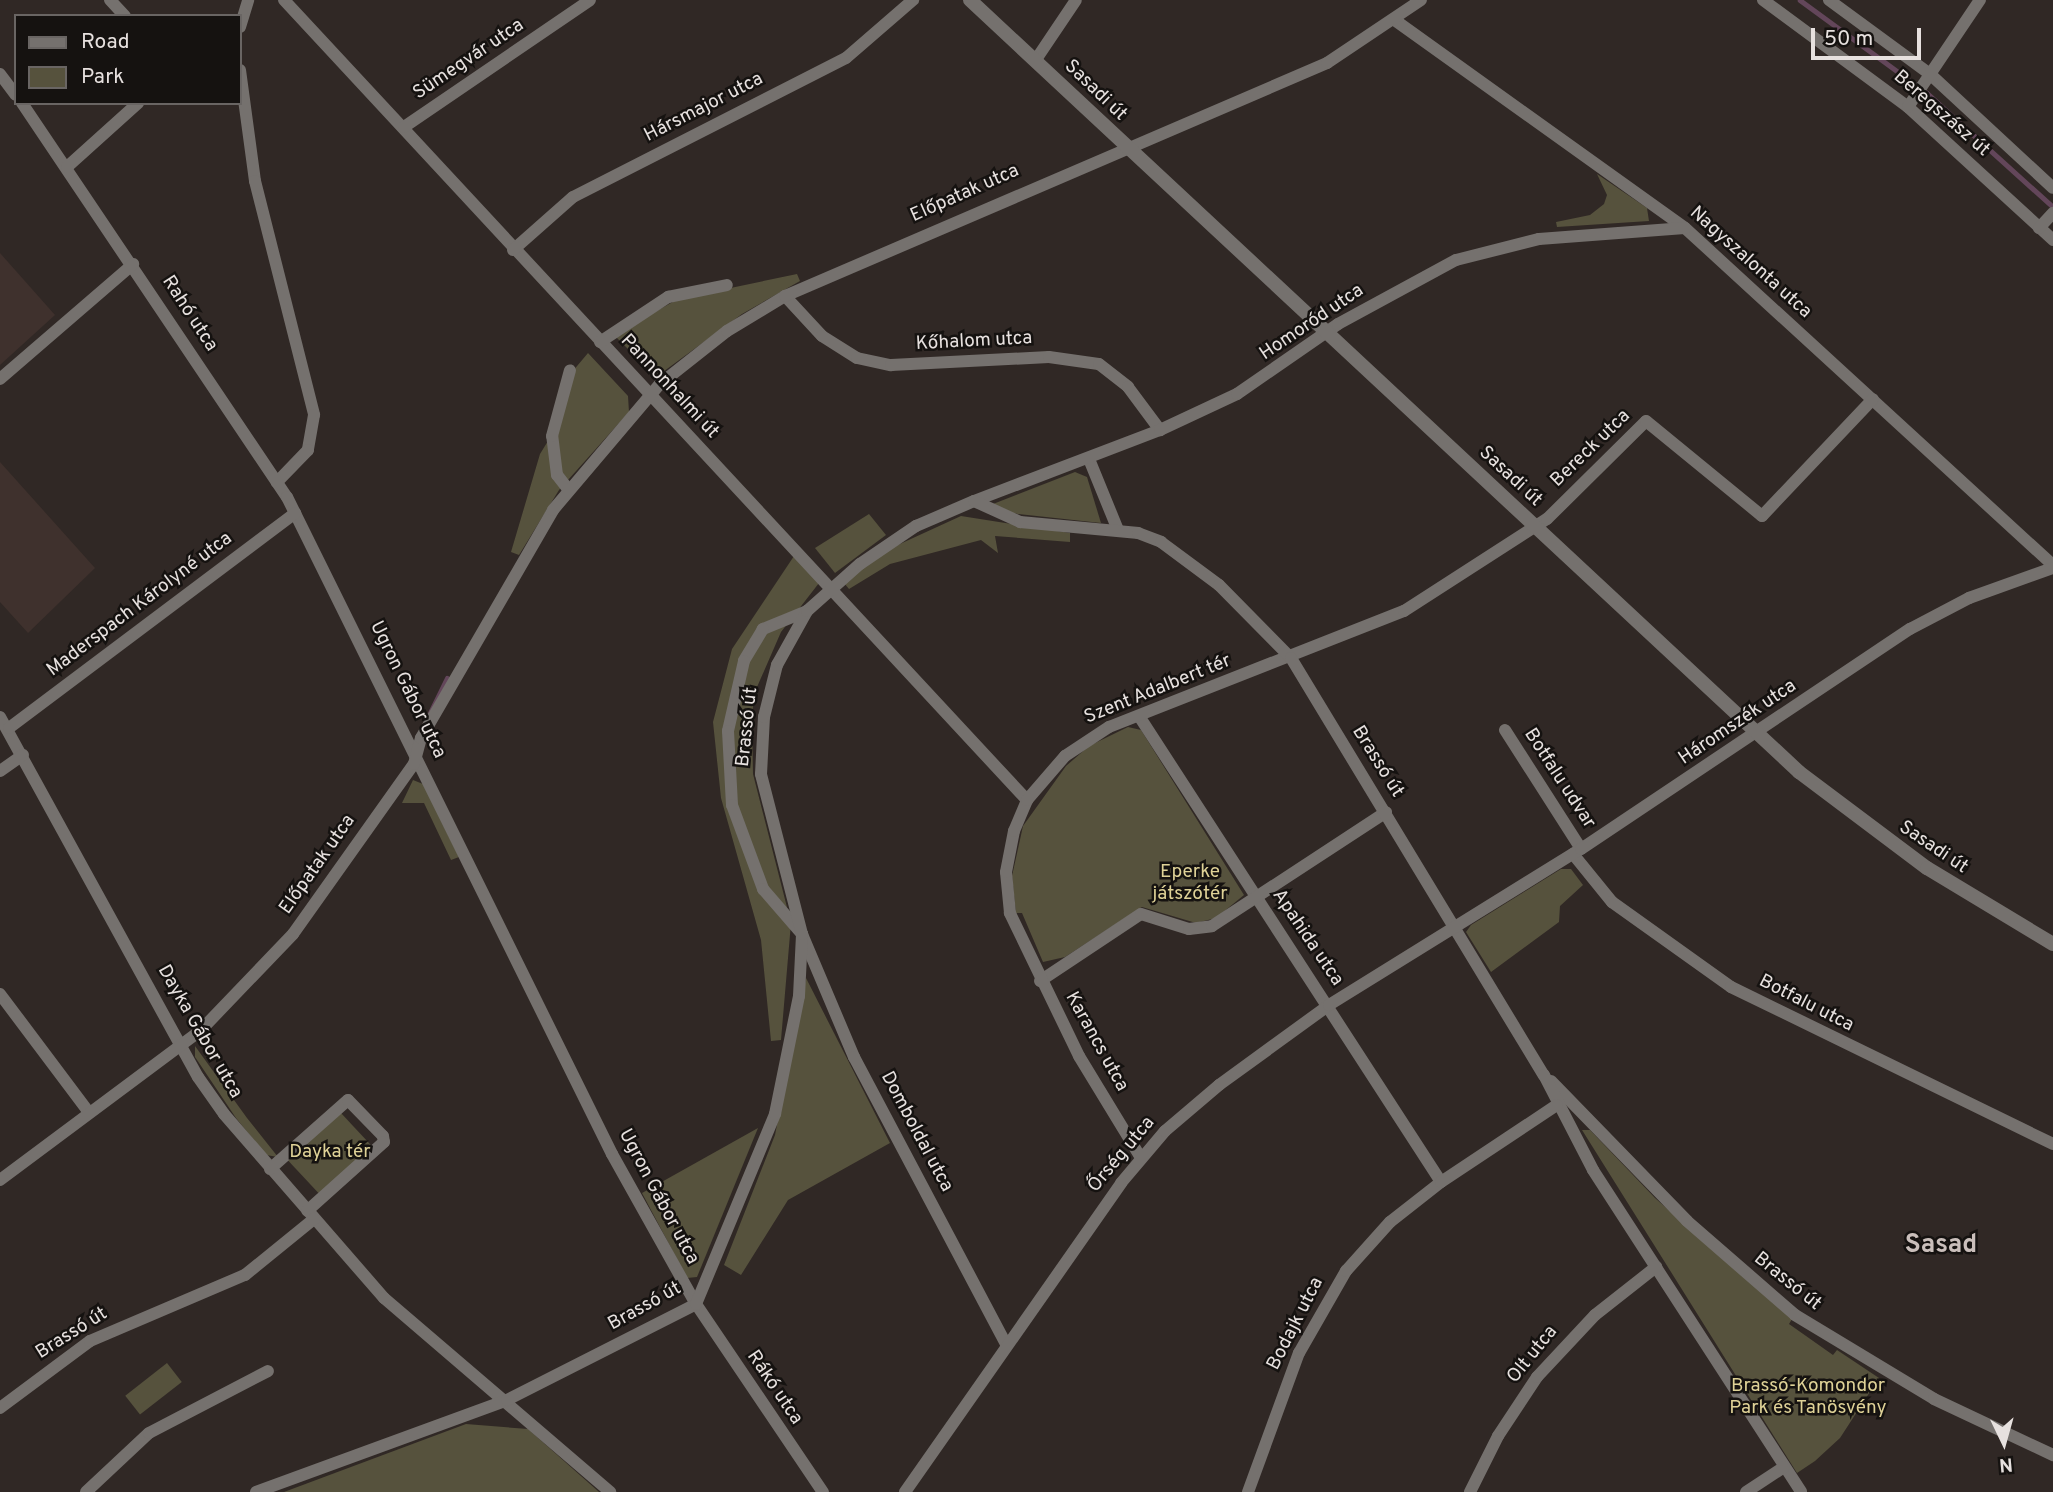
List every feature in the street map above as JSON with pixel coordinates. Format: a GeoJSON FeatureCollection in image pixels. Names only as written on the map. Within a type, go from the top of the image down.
{"type":"FeatureCollection","features":[{"type":"Feature","properties":{"kind":"street"},"geometry":{"type":"LineString","coordinates":[[110,0],[123,14]]}},
{"type":"Feature","properties":{"kind":"street"},"geometry":{"type":"LineString","coordinates":[[242,20],[248,0]]}},
{"type":"Feature","properties":{"kind":"street","name":"Pannonhalmi út"},"geometry":{"type":"LineString","coordinates":[[284,0],[404,127],[513,250],[832,587],[1027,800]]}},
{"type":"Feature","properties":{"kind":"street","name":"Sümegvár utca"},"geometry":{"type":"LineString","coordinates":[[404,127],[590,0]]}},
{"type":"Feature","properties":{"kind":"street","name":"Hársmajor utca"},"geometry":{"type":"LineString","coordinates":[[513,250],[581,192],[846,58],[913,0]]}},
{"type":"Feature","properties":{"kind":"street","name":"Sasadi út"},"geometry":{"type":"LineString","coordinates":[[970,0],[1325,334],[1758,733],[1869,828],[2053,944]]}},
{"type":"Feature","properties":{"kind":"street"},"geometry":{"type":"LineString","coordinates":[[1035,61],[1076,0]]}},
{"type":"Feature","properties":{"kind":"street","name":"Előpatak utca"},"geometry":{"type":"LineString","coordinates":[[0,1180],[88,1111],[181,1046],[253,981],[293,934],[417,754],[522,560],[568,489],[651,396],[727,331],[785,296],[1327,62],[1396,21],[1422,0]]}},
{"type":"Feature","properties":{"kind":"street","name":"Beregszász út"},"geometry":{"type":"LineString","coordinates":[[1763,0],[1912,102],[2053,240]]}},
{"type":"Feature","properties":{"kind":"street","name":"Beregszász út"},"geometry":{"type":"LineString","coordinates":[[1829,0],[1928,79],[2053,188]]}},
{"type":"Feature","properties":{"kind":"street"},"geometry":{"type":"LineString","coordinates":[[1912,102],[1980,0]]}},
{"type":"Feature","properties":{"kind":"street","name":"Nagyszalonta utca"},"geometry":{"type":"LineString","coordinates":[[1396,21],[1685,228],[2053,566]]}},
{"type":"Feature","properties":{"kind":"street"},"geometry":{"type":"LineString","coordinates":[[0,74],[14,92]]}},
{"type":"Feature","properties":{"kind":"street"},"geometry":{"type":"LineString","coordinates":[[242,85],[255,181],[314,415],[308,450],[277,482]]}},
{"type":"Feature","properties":{"kind":"street","name":"Rahó utca"},"geometry":{"type":"LineString","coordinates":[[23,105],[133,264],[277,482]]}},
{"type":"Feature","properties":{"kind":"street"},"geometry":{"type":"LineString","coordinates":[[67,167],[136,105]]}},
{"type":"Feature","properties":{"kind":"street"},"geometry":{"type":"LineString","coordinates":[[2039,228],[2051,215]]}},
{"type":"Feature","properties":{"kind":"street","name":"Homoród utca"},"geometry":{"type":"LineString","coordinates":[[974,501],[1160,430],[1261,381],[1325,334],[1423,275],[1484,251],[1572,234],[1685,228]]}},
{"type":"Feature","properties":{"kind":"street"},"geometry":{"type":"LineString","coordinates":[[0,379],[133,264]]}},
{"type":"Feature","properties":{"kind":"street"},"geometry":{"type":"LineString","coordinates":[[600,342],[667,297],[727,285]]}},
{"type":"Feature","properties":{"kind":"street","name":"Kőhalom utca"},"geometry":{"type":"LineString","coordinates":[[785,296],[822,336],[857,358],[891,365],[1049,357],[1099,364],[1128,387],[1160,430]]}},
{"type":"Feature","properties":{"kind":"street"},"geometry":{"type":"LineString","coordinates":[[568,489],[557,475],[552,436],[570,370]]}},
{"type":"Feature","properties":{"kind":"street","name":"Bereck utca"},"geometry":{"type":"LineString","coordinates":[[1291,659],[1404,611],[1536,527],[1646,421],[1755,515],[1769,514],[1873,399]]}},
{"type":"Feature","properties":{"kind":"street"},"geometry":{"type":"LineString","coordinates":[[1089,459],[1118,530]]}},
{"type":"Feature","properties":{"kind":"street","name":"Ugron Gábor utca"},"geometry":{"type":"LineString","coordinates":[[277,482],[417,754],[612,1154],[695,1304]]}},
{"type":"Feature","properties":{"kind":"street","name":"Brassó út"},"geometry":{"type":"LineString","coordinates":[[256,1492],[507,1400],[695,1304],[754,1174],[782,1090],[799,996],[802,934],[763,794],[761,748],[777,665],[807,611],[832,587],[916,526],[974,501],[1020,522],[1118,530],[1160,542],[1196,565],[1291,659],[1386,812],[1453,929],[1545,1075],[1558,1105],[1656,1267],[1801,1492]]}},
{"type":"Feature","properties":{"kind":"street","name":"Maderspach Károlyné utca"},"geometry":{"type":"LineString","coordinates":[[9,728],[295,513]]}},
{"type":"Feature","properties":{"kind":"street","name":"Háromszék utca"},"geometry":{"type":"LineString","coordinates":[[1453,929],[1577,852],[1929,618],[1999,585],[2053,566]]}},
{"type":"Feature","properties":{"kind":"street","name":"Brassó út"},"geometry":{"type":"LineString","coordinates":[[802,934],[764,889],[753,863],[733,805],[728,731],[744,661],[763,629],[807,611]]}},
{"type":"Feature","properties":{"kind":"street","name":"Szent Adalbert tér"},"geometry":{"type":"LineString","coordinates":[[1040,981],[1015,931],[1006,891],[1009,852],[1027,800],[1084,740],[1139,716],[1291,659]]}},
{"type":"Feature","properties":{"kind":"street","name":"Apahida utca"},"geometry":{"type":"LineString","coordinates":[[1139,716],[1329,1005],[1441,1182]]}},
{"type":"Feature","properties":{"kind":"street","name":"Dayka Gábor utca"},"geometry":{"type":"LineString","coordinates":[[0,717],[9,728],[209,1094],[310,1215],[405,1318],[507,1400],[610,1492]]}},
{"type":"Feature","properties":{"kind":"street","name":"Botfalu udvar"},"geometry":{"type":"LineString","coordinates":[[1505,730],[1577,852]]}},
{"type":"Feature","properties":{"kind":"street"},"geometry":{"type":"LineString","coordinates":[[0,771],[23,755]]}},
{"type":"Feature","properties":{"kind":"street"},"geometry":{"type":"LineString","coordinates":[[1040,981],[1141,914],[1197,930],[1256,897],[1386,812]]}},
{"type":"Feature","properties":{"kind":"street","name":"Botfalu utca"},"geometry":{"type":"LineString","coordinates":[[1577,852],[1612,902],[1731,987],[2053,1144]]}},
{"type":"Feature","properties":{"kind":"street","name":"Őrség utca"},"geometry":{"type":"LineString","coordinates":[[905,1492],[1006,1344],[1141,1158],[1219,1086],[1329,1005],[1453,929]]}},
{"type":"Feature","properties":{"kind":"street","name":"Domboldal utca"},"geometry":{"type":"LineString","coordinates":[[802,934],[854,1057],[1006,1344]]}},
{"type":"Feature","properties":{"kind":"street","name":"Karancs utca"},"geometry":{"type":"LineString","coordinates":[[1040,981],[1141,1158]]}},
{"type":"Feature","properties":{"kind":"street"},"geometry":{"type":"LineString","coordinates":[[0,994],[88,1111]]}},
{"type":"Feature","properties":{"kind":"street","name":"Brassó út"},"geometry":{"type":"LineString","coordinates":[[1545,1075],[1697,1231],[1796,1315],[1842,1348],[1983,1426],[2053,1455]]}},
{"type":"Feature","properties":{"kind":"street"},"geometry":{"type":"LineString","coordinates":[[270,1169],[348,1100],[358,1108],[384,1142],[310,1215]]}},
{"type":"Feature","properties":{"kind":"street","name":"Bodajk utca"},"geometry":{"type":"LineString","coordinates":[[1248,1492],[1299,1353],[1331,1291],[1390,1222],[1441,1182],[1558,1105]]}},
{"type":"Feature","properties":{"kind":"street","name":"Brassó út"},"geometry":{"type":"LineString","coordinates":[[0,1408],[90,1341],[246,1275],[310,1215]]}},
{"type":"Feature","properties":{"kind":"street","name":"Olt utca"},"geometry":{"type":"LineString","coordinates":[[1470,1492],[1498,1436],[1537,1377],[1586,1323],[1656,1267]]}},
{"type":"Feature","properties":{"kind":"street","name":"Rákó utca"},"geometry":{"type":"LineString","coordinates":[[695,1304],[823,1492]]}},
{"type":"Feature","properties":{"kind":"street"},"geometry":{"type":"LineString","coordinates":[[86,1492],[149,1433],[268,1371]]}},
{"type":"Feature","properties":{"kind":"street"},"geometry":{"type":"LineString","coordinates":[[1746,1492],[1784,1467]]}},
{"type":"Feature","properties":{"kind":"shaded area"},"geometry":{"type":"Polygon","coordinates":[[[0,253],[55,315],[0,365],[0,253]]]}},
{"type":"Feature","properties":{"kind":"shaded area"},"geometry":{"type":"Polygon","coordinates":[[[0,462],[95,568],[28,633],[0,602],[0,462]]]}},
{"type":"Feature","properties":{"kind":"green space"},"geometry":{"type":"Polygon","coordinates":[[[1597,174],[1647,208],[1649,221],[1557,227],[1556,222],[1590,215],[1604,204],[1607,195],[1597,174]]]}},
{"type":"Feature","properties":{"kind":"green space"},"geometry":{"type":"Polygon","coordinates":[[[797,274],[800,281],[742,314],[656,377],[614,335],[678,299],[797,274]]]}},
{"type":"Feature","properties":{"kind":"green space"},"geometry":{"type":"Polygon","coordinates":[[[588,353],[628,396],[629,412],[559,490],[519,555],[511,552],[540,454],[559,423],[572,372],[588,353]]]}},
{"type":"Feature","properties":{"kind":"green space"},"geometry":{"type":"Polygon","coordinates":[[[1075,472],[1087,477],[1101,523],[1001,512],[993,504],[1075,472]]]}},
{"type":"Feature","properties":{"kind":"green space"},"geometry":{"type":"Polygon","coordinates":[[[869,514],[886,535],[835,573],[815,548],[869,514]]]}},
{"type":"Feature","properties":{"kind":"green space"},"geometry":{"type":"Polygon","coordinates":[[[961,516],[1070,533],[1070,542],[995,536],[998,553],[981,540],[890,564],[849,589],[844,583],[889,549],[961,516]]]}},
{"type":"Feature","properties":{"kind":"green space"},"geometry":{"type":"Polygon","coordinates":[[[794,556],[819,583],[781,632],[754,694],[752,719],[753,774],[791,923],[781,1040],[771,1041],[761,940],[721,798],[713,722],[732,649],[794,556]]]}},
{"type":"Feature","properties":{"kind":"green space","name":"Eperke játszótér"},"geometry":{"type":"Polygon","coordinates":[[[1128,727],[1141,730],[1244,895],[1216,918],[1196,923],[1142,907],[1065,957],[1043,962],[1022,913],[1016,913],[1012,876],[1023,826],[1066,766],[1089,746],[1128,727]]]}},
{"type":"Feature","properties":{"kind":"green space"},"geometry":{"type":"Polygon","coordinates":[[[413,780],[423,784],[459,857],[451,860],[424,803],[402,803],[413,780]]]}},
{"type":"Feature","properties":{"kind":"green space"},"geometry":{"type":"Polygon","coordinates":[[[1561,869],[1571,869],[1583,885],[1560,906],[1559,922],[1491,972],[1466,932],[1471,925],[1561,869]]]}},
{"type":"Feature","properties":{"kind":"green space"},"geometry":{"type":"Polygon","coordinates":[[[806,978],[890,1143],[788,1200],[741,1275],[724,1265],[775,1135],[806,978]]]}},
{"type":"Feature","properties":{"kind":"green space"},"geometry":{"type":"Polygon","coordinates":[[[195,1046],[278,1157],[266,1155],[236,1118],[195,1057],[195,1046]]]}},
{"type":"Feature","properties":{"kind":"green space","name":"Dayka tér"},"geometry":{"type":"Polygon","coordinates":[[[340,1112],[373,1148],[321,1196],[288,1160],[340,1112]]]}},
{"type":"Feature","properties":{"kind":"green space"},"geometry":{"type":"Polygon","coordinates":[[[758,1128],[697,1277],[687,1278],[642,1193],[758,1128]]]}},
{"type":"Feature","properties":{"kind":"green space","name":"Brassó-Komondor Park és Tanösvény"},"geometry":{"type":"Polygon","coordinates":[[[1582,1130],[1590,1130],[1655,1198],[1792,1319],[1789,1324],[1833,1355],[1837,1350],[1879,1378],[1840,1438],[1797,1473],[1582,1130]]]}},
{"type":"Feature","properties":{"kind":"green space"},"geometry":{"type":"Polygon","coordinates":[[[167,1363],[182,1382],[140,1415],[125,1396],[167,1363]]]}},
{"type":"Feature","properties":{"kind":"green space"},"geometry":{"type":"Polygon","coordinates":[[[466,1424],[528,1429],[599,1492],[284,1492],[466,1424]]]}},
{"type":"Feature","properties":{"kind":"waterway"},"geometry":{"type":"LineString","coordinates":[[1800,0],[1927,93],[2053,207]]}},
{"type":"Feature","properties":{"kind":"waterway"},"geometry":{"type":"LineString","coordinates":[[428,717],[447,678]]}},
{"type":"Feature","properties":{"kind":"district","name":"Sasad"},"geometry":{"type":"Point","coordinates":[1941,1246]}}]}
